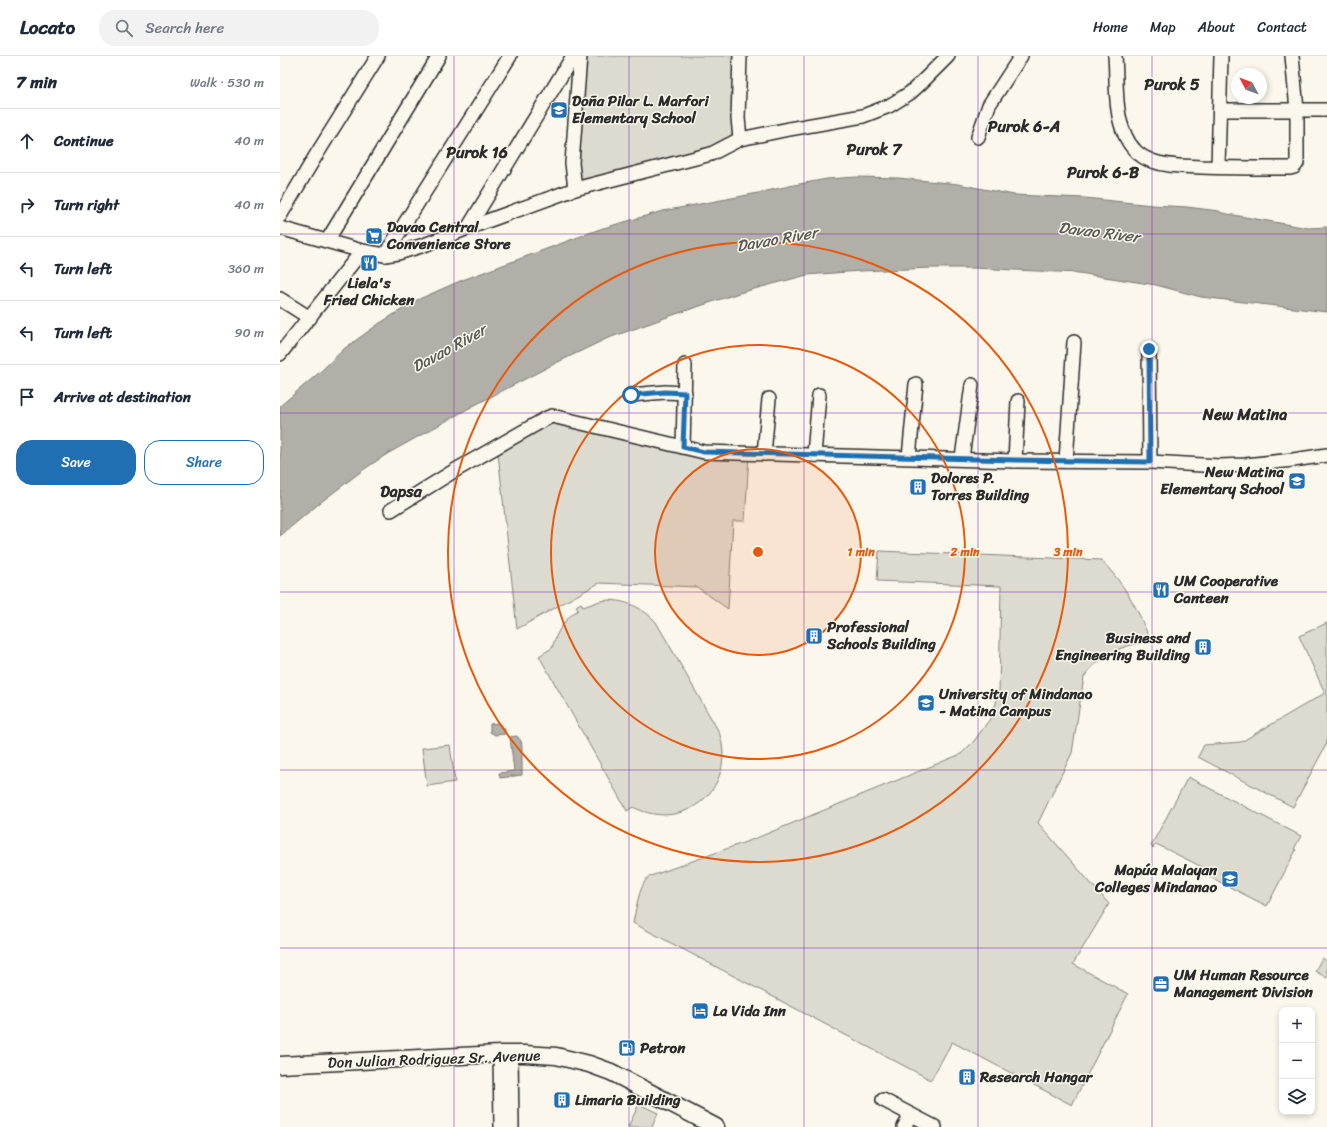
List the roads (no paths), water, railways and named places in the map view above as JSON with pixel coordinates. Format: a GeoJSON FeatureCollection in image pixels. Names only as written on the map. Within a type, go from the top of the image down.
{"type":"FeatureCollection","features":[{"type":"Feature","properties":{"kind":"main road","name":"Don Julian Rodriguez Sr. Avenue"},"geometry":{"type":"LineString","coordinates":[[280,1065],[506,1054],[556,1056],[589,1064],[611,1072],[716,1127]]}},
{"type":"Feature","properties":{"kind":"street"},"geometry":{"type":"LineString","coordinates":[[280,216],[378,56]]}},
{"type":"Feature","properties":{"kind":"street"},"geometry":{"type":"LineString","coordinates":[[327,240],[439,56]]}},
{"type":"Feature","properties":{"kind":"street"},"geometry":{"type":"LineString","coordinates":[[384,254],[510,56]]}},
{"type":"Feature","properties":{"kind":"street"},"geometry":{"type":"LineString","coordinates":[[468,228],[573,56]]}},
{"type":"Feature","properties":{"kind":"street"},"geometry":{"type":"LineString","coordinates":[[575,189],[572,163],[580,56]]}},
{"type":"Feature","properties":{"kind":"street"},"geometry":{"type":"LineString","coordinates":[[740,56],[738,118],[740,139]]}},
{"type":"Feature","properties":{"kind":"street"},"geometry":{"type":"LineString","coordinates":[[280,228],[362,251],[384,254],[398,253],[424,245],[575,189],[711,154],[740,139],[863,116],[876,112],[910,93],[948,56]]}},
{"type":"Feature","properties":{"kind":"street"},"geometry":{"type":"LineString","coordinates":[[978,137],[989,105],[1021,56]]}},
{"type":"Feature","properties":{"kind":"street"},"geometry":{"type":"LineString","coordinates":[[1115,56],[1118,110],[1124,134],[1131,146],[1140,154],[1151,161],[1163,164],[1218,167],[1290,168],[1294,167],[1297,163],[1297,110],[1292,56]]}},
{"type":"Feature","properties":{"kind":"street"},"geometry":{"type":"LineString","coordinates":[[1218,167],[1221,56]]}},
{"type":"Feature","properties":{"kind":"street"},"geometry":{"type":"LineString","coordinates":[[1220,110],[1327,110]]}},
{"type":"Feature","properties":{"kind":"street"},"geometry":{"type":"LineString","coordinates":[[280,354],[362,251]]}},
{"type":"Feature","properties":{"kind":"street"},"geometry":{"type":"LineString","coordinates":[[280,299],[310,318]]}},
{"type":"Feature","properties":{"kind":"street"},"geometry":{"type":"LineString","coordinates":[[1066,461],[1074,342]]}},
{"type":"Feature","properties":{"kind":"street"},"geometry":{"type":"LineString","coordinates":[[1149,349],[1150,462]]}},
{"type":"Feature","properties":{"kind":"street"},"geometry":{"type":"LineString","coordinates":[[683,447],[685,365]]}},
{"type":"Feature","properties":{"kind":"street"},"geometry":{"type":"LineString","coordinates":[[908,457],[916,384]]}},
{"type":"Feature","properties":{"kind":"street"},"geometry":{"type":"LineString","coordinates":[[962,458],[972,385]]}},
{"type":"Feature","properties":{"kind":"street"},"geometry":{"type":"LineString","coordinates":[[631,395],[665,392],[685,393]]}},
{"type":"Feature","properties":{"kind":"street"},"geometry":{"type":"LineString","coordinates":[[814,455],[819,395]]}},
{"type":"Feature","properties":{"kind":"street"},"geometry":{"type":"LineString","coordinates":[[764,454],[769,399]]}},
{"type":"Feature","properties":{"kind":"street"},"geometry":{"type":"LineString","coordinates":[[1015,460],[1018,401]]}},
{"type":"Feature","properties":{"kind":"street"},"geometry":{"type":"LineString","coordinates":[[391,510],[454,471],[552,416],[704,452],[1150,462],[1220,466],[1293,460],[1327,455]]}},
{"type":"Feature","properties":{"kind":"street"},"geometry":{"type":"LineString","coordinates":[[501,1127],[506,1054]]}},
{"type":"Feature","properties":{"kind":"street"},"geometry":{"type":"LineString","coordinates":[[506,1054],[512,1127]]}},
{"type":"Feature","properties":{"kind":"street"},"geometry":{"type":"LineString","coordinates":[[883,1100],[935,1127]]}},
{"type":"Feature","properties":{"kind":"street"},"geometry":{"type":"LineString","coordinates":[[904,1127],[911,1115]]}},
{"type":"Feature","properties":{"kind":"water","name":"Davao River"},"geometry":{"type":"Polygon","coordinates":[[[857,177],[898,178],[958,184],[1014,195],[1085,198],[1187,207],[1219,211],[1222,213],[1308,228],[1327,227],[1327,312],[1201,297],[1156,285],[1079,273],[973,268],[932,268],[807,275],[739,293],[673,315],[606,339],[554,364],[473,406],[387,454],[321,502],[280,536],[280,406],[345,348],[380,323],[417,300],[460,281],[600,229],[663,211],[827,179],[857,177]]]}},
{"type":"Feature","properties":{"kind":"water"},"geometry":{"type":"Polygon","coordinates":[[[498,723],[505,729],[505,734],[495,735],[490,732],[490,724],[498,723]]]}},
{"type":"Feature","properties":{"kind":"water"},"geometry":{"type":"Polygon","coordinates":[[[517,736],[521,741],[522,747],[522,775],[500,778],[499,773],[514,771],[510,737],[517,736]]]}},
{"type":"Feature","properties":{"kind":"place","name":"Doña Pilar L. Marfori Elementary School"},"geometry":{"type":"Point","coordinates":[559,110]}},
{"type":"Feature","properties":{"kind":"place","name":"Davao Central Convenience Store"},"geometry":{"type":"Point","coordinates":[374,236]}},
{"type":"Feature","properties":{"kind":"place","name":"Liela's Fried Chicken"},"geometry":{"type":"Point","coordinates":[369,263]}},
{"type":"Feature","properties":{"kind":"place","name":"New Matina Elementary School"},"geometry":{"type":"Point","coordinates":[1297,481]}},
{"type":"Feature","properties":{"kind":"place","name":"Dolores P. Torres Building"},"geometry":{"type":"Point","coordinates":[918,487]}},
{"type":"Feature","properties":{"kind":"place","name":"UM Cooperative Canteen"},"geometry":{"type":"Point","coordinates":[1161,590]}},
{"type":"Feature","properties":{"kind":"place","name":"Professional Schools Building"},"geometry":{"type":"Point","coordinates":[814,636]}},
{"type":"Feature","properties":{"kind":"place","name":"Business and Engineering Building"},"geometry":{"type":"Point","coordinates":[1203,647]}},
{"type":"Feature","properties":{"kind":"place","name":"University of Mindanao - Matina Campus"},"geometry":{"type":"Point","coordinates":[926,703]}},
{"type":"Feature","properties":{"kind":"place","name":"Mapúa Malayan Colleges Mindanao"},"geometry":{"type":"Point","coordinates":[1230,879]}},
{"type":"Feature","properties":{"kind":"place","name":"UM Human Resource Management Division"},"geometry":{"type":"Point","coordinates":[1161,984]}},
{"type":"Feature","properties":{"kind":"place","name":"La Vida Inn"},"geometry":{"type":"Point","coordinates":[700,1011]}},
{"type":"Feature","properties":{"kind":"place","name":"Petron"},"geometry":{"type":"Point","coordinates":[627,1048]}},
{"type":"Feature","properties":{"kind":"place","name":"Research Hangar"},"geometry":{"type":"Point","coordinates":[967,1077]}},
{"type":"Feature","properties":{"kind":"place","name":"Limaria Building"},"geometry":{"type":"Point","coordinates":[562,1100]}},
{"type":"Feature","properties":{"kind":"district","name":"Purok 5"},"geometry":{"type":"Point","coordinates":[1172,84]}},
{"type":"Feature","properties":{"kind":"district","name":"Purok 6-A"},"geometry":{"type":"Point","coordinates":[1024,126]}},
{"type":"Feature","properties":{"kind":"district","name":"Purok 7"},"geometry":{"type":"Point","coordinates":[874,149]}},
{"type":"Feature","properties":{"kind":"district","name":"Purok 16"},"geometry":{"type":"Point","coordinates":[477,152]}},
{"type":"Feature","properties":{"kind":"district","name":"Purok 6-B"},"geometry":{"type":"Point","coordinates":[1103,172]}},
{"type":"Feature","properties":{"kind":"district","name":"New Matina"},"geometry":{"type":"Point","coordinates":[1245,414]}},
{"type":"Feature","properties":{"kind":"district","name":"Dapsa"},"geometry":{"type":"Point","coordinates":[401,491]}}]}
